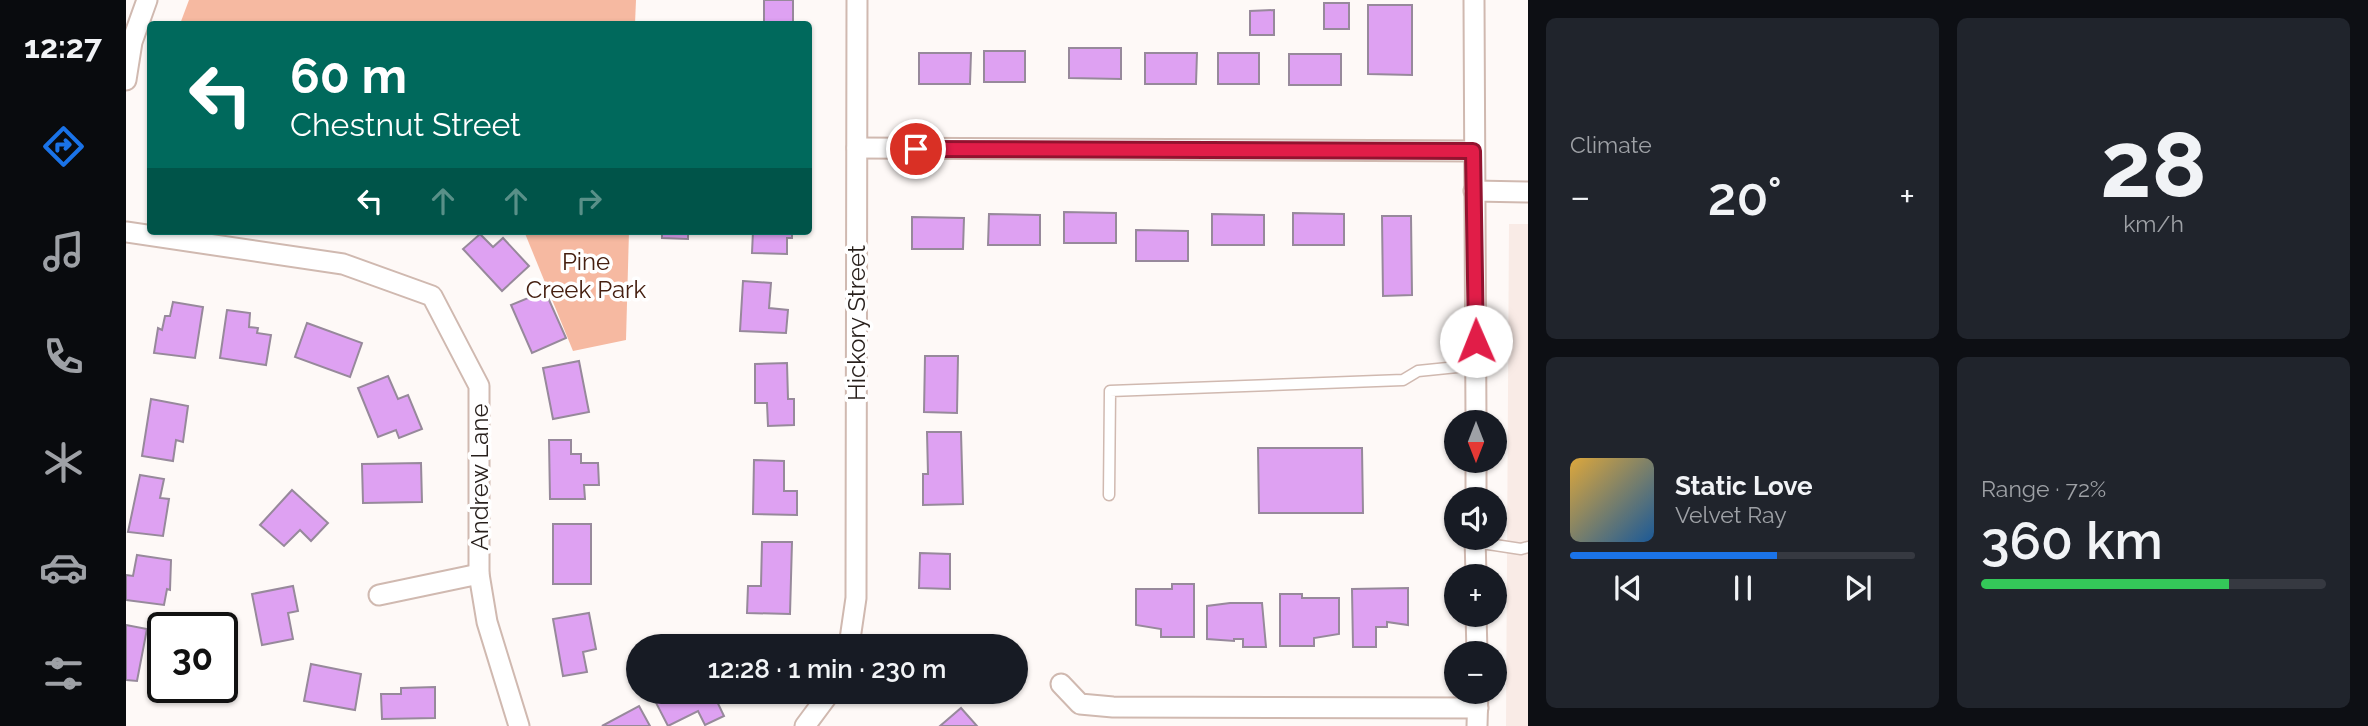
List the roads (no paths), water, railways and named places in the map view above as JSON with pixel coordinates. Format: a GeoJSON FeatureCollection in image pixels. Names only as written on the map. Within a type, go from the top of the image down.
{"type":"FeatureCollection","features":[{"type":"Feature","properties":{"kind":"street"},"geometry":{"type":"LineString","coordinates":[[126,80],[129,41],[147,0]]}},
{"type":"Feature","properties":{"kind":"street","name":"Hickory Street"},"geometry":{"type":"LineString","coordinates":[[851,634],[856,598],[857,0]]}},
{"type":"Feature","properties":{"kind":"street"},"geometry":{"type":"LineString","coordinates":[[1474,0],[1476,410]]}},
{"type":"Feature","properties":{"kind":"street"},"geometry":{"type":"LineString","coordinates":[[857,148],[1473,151]]}},
{"type":"Feature","properties":{"kind":"street"},"geometry":{"type":"LineString","coordinates":[[1474,191],[1528,192]]}},
{"type":"Feature","properties":{"kind":"street","name":"Andrew Lane"},"geometry":{"type":"LineString","coordinates":[[126,232],[343,264],[432,296],[479,386],[479,574],[487,622],[519,726]]}},
{"type":"Feature","properties":{"kind":"street"},"geometry":{"type":"LineString","coordinates":[[379,595],[479,574]]}},
{"type":"Feature","properties":{"kind":"street"},"geometry":{"type":"LineString","coordinates":[[1061,684],[1080,704],[1114,707],[1478,709]]}},
{"type":"Feature","properties":{"kind":"street"},"geometry":{"type":"LineString","coordinates":[[804,726],[821,704]]}},
{"type":"Feature","properties":{"kind":"lane"},"geometry":{"type":"LineString","coordinates":[[1109,495],[1111,391],[1403,380],[1418,371],[1476,365]]}},
{"type":"Feature","properties":{"kind":"lane"},"geometry":{"type":"LineString","coordinates":[[1507,546],[1521,549],[1528,547]]}},
{"type":"Feature","properties":{"kind":"park label","name":"Pine Creek Park"},"geometry":{"type":"Point","coordinates":[586,275]}}]}
